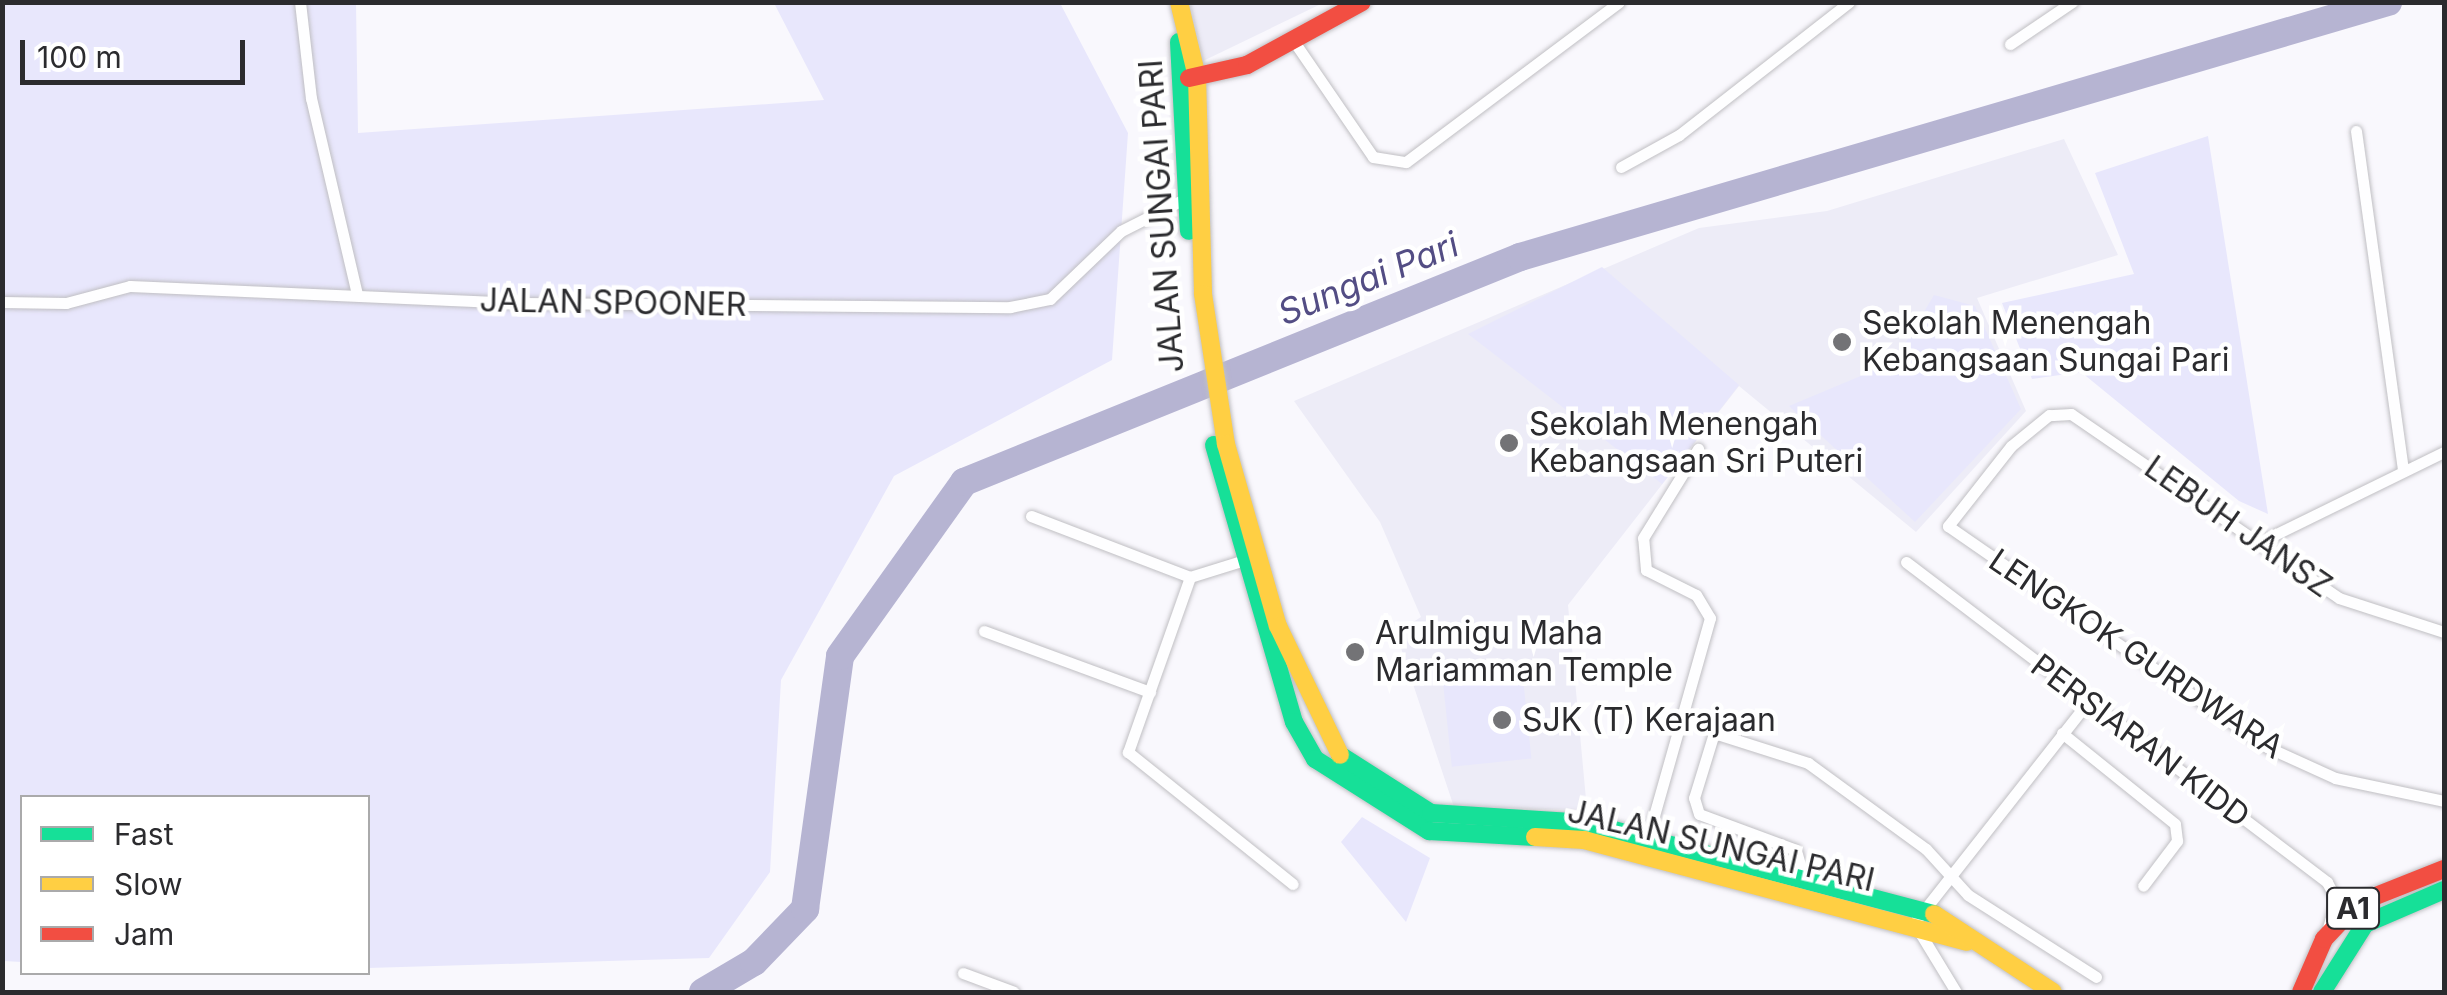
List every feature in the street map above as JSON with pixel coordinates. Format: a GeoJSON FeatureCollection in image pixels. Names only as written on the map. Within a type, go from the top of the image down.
{"type":"FeatureCollection","features":[{"type":"Feature","properties":{"kind":"main road","name":"JALAN SUNGAI PARI"},"geometry":{"type":"LineString","coordinates":[[1170,2],[1190,77],[1188,198],[1220,446],[1248,558],[1310,715],[1342,761],[1431,812],[1525,829],[1702,850],[1803,875],[1918,915],[2004,960],[2052,992]]}},
{"type":"Feature","properties":{"kind":"main road","name":"JALAN SUNGAI PARI"},"geometry":{"type":"LineString","coordinates":[[1179,2],[1190,77],[1198,294]]}},
{"type":"Feature","properties":{"kind":"main road"},"geometry":{"type":"LineString","coordinates":[[1190,77],[1295,42],[1362,2]]}},
{"type":"Feature","properties":{"kind":"main road","name":"JALAN SUNGAI PARI"},"geometry":{"type":"LineString","coordinates":[[1646,844],[1918,915]]}},
{"type":"Feature","properties":{"kind":"main road","name":"A1"},"geometry":{"type":"LineString","coordinates":[[2300,992],[2324,939],[2378,889],[2444,869]]}},
{"type":"Feature","properties":{"kind":"main road","name":"A1"},"geometry":{"type":"LineString","coordinates":[[2322,992],[2365,924],[2444,890]]}},
{"type":"Feature","properties":{"kind":"street"},"geometry":{"type":"LineString","coordinates":[[300,2],[311,98],[357,294]]}},
{"type":"Feature","properties":{"kind":"street"},"geometry":{"type":"LineString","coordinates":[[1295,42],[1373,157],[1406,162],[1618,2]]}},
{"type":"Feature","properties":{"kind":"street"},"geometry":{"type":"LineString","coordinates":[[2010,44],[2072,2]]}},
{"type":"Feature","properties":{"kind":"street"},"geometry":{"type":"LineString","coordinates":[[1622,167],[1679,134],[1848,3]]}},
{"type":"Feature","properties":{"kind":"street"},"geometry":{"type":"LineString","coordinates":[[2356,131],[2403,471]]}},
{"type":"Feature","properties":{"kind":"street","name":"JALAN SPOONER"},"geometry":{"type":"LineString","coordinates":[[2,302],[66,303],[130,286],[357,294],[1032,305],[1067,288],[1121,231],[1188,198]]}},
{"type":"Feature","properties":{"kind":"street","name":"LEBUH JANSZ"},"geometry":{"type":"LineString","coordinates":[[1948,526],[2040,421],[2080,417],[2339,598],[2444,632]]}},
{"type":"Feature","properties":{"kind":"street"},"geometry":{"type":"LineString","coordinates":[[1646,844],[1710,618],[1696,596],[1646,570],[1644,538],[1698,448]]}},
{"type":"Feature","properties":{"kind":"street"},"geometry":{"type":"LineString","coordinates":[[2260,542],[2444,452]]}},
{"type":"Feature","properties":{"kind":"street"},"geometry":{"type":"LineString","coordinates":[[1030,516],[1190,577],[1248,558]]}},
{"type":"Feature","properties":{"kind":"street","name":"LENGKOK GURDWARA"},"geometry":{"type":"LineString","coordinates":[[1948,526],[2267,747],[2335,778],[2444,801]]}},
{"type":"Feature","properties":{"kind":"street","name":"PERSIARAN KIDD"},"geometry":{"type":"LineString","coordinates":[[1906,562],[2326,882],[2336,906],[2324,939]]}},
{"type":"Feature","properties":{"kind":"street"},"geometry":{"type":"LineString","coordinates":[[1190,577],[1128,752],[1293,884]]}},
{"type":"Feature","properties":{"kind":"street"},"geometry":{"type":"LineString","coordinates":[[984,631],[1150,692]]}},
{"type":"Feature","properties":{"kind":"street"},"geometry":{"type":"LineString","coordinates":[[1956,992],[1918,915],[1946,871],[2088,702]]}},
{"type":"Feature","properties":{"kind":"street"},"geometry":{"type":"LineString","coordinates":[[1803,875],[1796,850],[1710,825],[1694,798],[1714,733],[1808,763],[1946,871],[2096,976]]}},
{"type":"Feature","properties":{"kind":"street"},"geometry":{"type":"LineString","coordinates":[[2062,733],[2175,824],[2177,841],[2143,886]]}},
{"type":"Feature","properties":{"kind":"street"},"geometry":{"type":"LineString","coordinates":[[1702,850],[1710,825]]}},
{"type":"Feature","properties":{"kind":"street"},"geometry":{"type":"LineString","coordinates":[[963,973],[1014,992]]}},
{"type":"Feature","properties":{"kind":"shaded area"},"geometry":{"type":"Polygon","coordinates":[[[1190,2],[1323,2],[1323,3],[1203,61],[1190,2]]]}},
{"type":"Feature","properties":{"kind":"shaded area"},"geometry":{"type":"Polygon","coordinates":[[[3,3],[356,3],[358,133],[824,100],[774,3],[1060,3],[1128,133],[1112,360],[894,476],[781,680],[770,872],[709,958],[370,968],[370,795],[20,795],[20,962],[3,961],[3,3]]]}},
{"type":"Feature","properties":{"kind":"shaded area"},"geometry":{"type":"Polygon","coordinates":[[[2208,136],[2268,514],[2239,501],[2081,372],[2032,379],[2002,303],[2134,274],[2095,173],[2208,136]]]}},
{"type":"Feature","properties":{"kind":"shaded area"},"geometry":{"type":"Polygon","coordinates":[[[2064,139],[2118,255],[1977,298],[2026,411],[1916,532],[1739,386],[1568,605],[1587,810],[1454,807],[1396,633],[1421,617],[1380,522],[1294,401],[1699,228],[1827,211],[2064,139]]]}},
{"type":"Feature","properties":{"kind":"shaded area"},"geometry":{"type":"Polygon","coordinates":[[[1602,267],[1739,385],[1662,484],[1468,334],[1602,267]]]}},
{"type":"Feature","properties":{"kind":"shaded area"},"geometry":{"type":"Polygon","coordinates":[[[1934,295],[1975,306],[2021,409],[1915,522],[1789,406],[1894,362],[1934,295]]]}},
{"type":"Feature","properties":{"kind":"shaded area"},"geometry":{"type":"Polygon","coordinates":[[[1522,669],[1531,759],[1452,767],[1442,677],[1522,669]]]}},
{"type":"Feature","properties":{"kind":"shaded area"},"geometry":{"type":"Polygon","coordinates":[[[1362,817],[1430,858],[1406,922],[1341,842],[1362,817]]]}},
{"type":"Feature","properties":{"kind":"waterway","name":"Sungai Pari"},"geometry":{"type":"LineString","coordinates":[[703,992],[754,962],[805,909],[840,656],[964,482],[1520,257],[2388,2]]}},
{"type":"Feature","properties":{"kind":"traffic: fast"},"geometry":{"type":"LineString","coordinates":[[1179,42],[1189,231]]}},
{"type":"Feature","properties":{"kind":"traffic: fast"},"geometry":{"type":"LineString","coordinates":[[1214,445],[1294,722],[1315,759],[1429,831],[1535,837]]}},
{"type":"Feature","properties":{"kind":"traffic: fast"},"geometry":{"type":"LineString","coordinates":[[1340,755],[1431,813],[1587,823],[1934,914]]}},
{"type":"Feature","properties":{"kind":"traffic: fast"},"geometry":{"type":"LineString","coordinates":[[2322,992],[2365,924],[2444,890]]}},
{"type":"Feature","properties":{"kind":"traffic: slow"},"geometry":{"type":"LineString","coordinates":[[1179,2],[1197,77],[1203,294],[1226,444],[1278,626],[1340,755]]}},
{"type":"Feature","properties":{"kind":"traffic: slow"},"geometry":{"type":"LineString","coordinates":[[1535,837],[1584,840],[1967,942]]}},
{"type":"Feature","properties":{"kind":"traffic: slow"},"geometry":{"type":"LineString","coordinates":[[1934,914],[2053,992]]}},
{"type":"Feature","properties":{"kind":"traffic: jam"},"geometry":{"type":"LineString","coordinates":[[1189,78],[1247,65],[1362,2]]}},
{"type":"Feature","properties":{"kind":"traffic: jam"},"geometry":{"type":"LineString","coordinates":[[2301,992],[2324,939],[2358,903],[2444,869]]}},
{"type":"Feature","properties":{"kind":"place","name":"Sekolah Menengah Kebangsaan Sungai Pari"},"geometry":{"type":"Point","coordinates":[1842,342]}},
{"type":"Feature","properties":{"kind":"place","name":"Sekolah Menengah Kebangsaan Sri Puteri"},"geometry":{"type":"Point","coordinates":[1509,443]}},
{"type":"Feature","properties":{"kind":"place","name":"Arulmigu Maha Mariamman Temple"},"geometry":{"type":"Point","coordinates":[1355,652]}},
{"type":"Feature","properties":{"kind":"place","name":"SJK (T) Kerajaan"},"geometry":{"type":"Point","coordinates":[1502,720]}}]}
